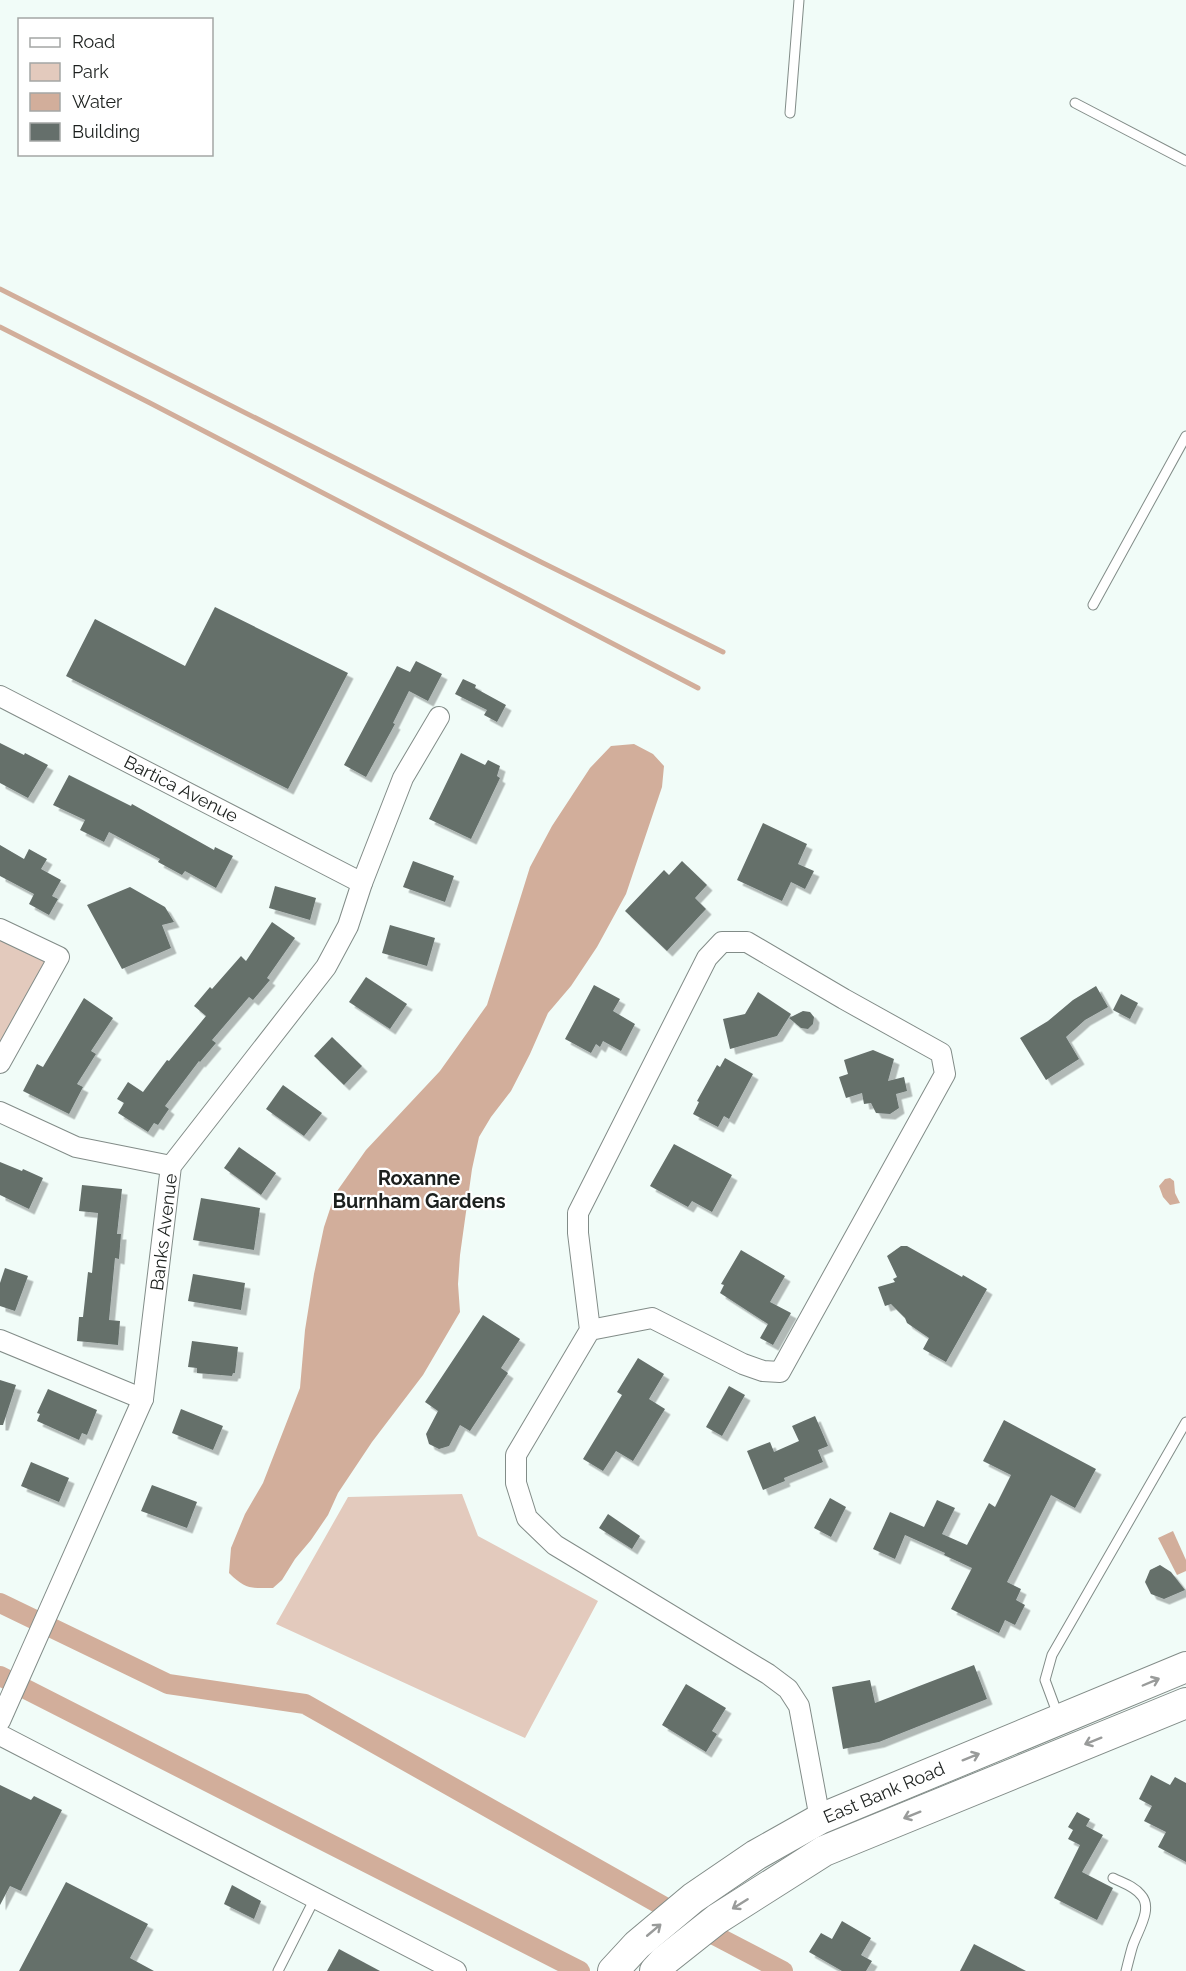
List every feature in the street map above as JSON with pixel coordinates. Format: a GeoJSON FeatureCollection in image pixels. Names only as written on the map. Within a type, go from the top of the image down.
{"type":"FeatureCollection","features":[{"type":"Feature","properties":{"kind":"main road","name":"East Bank Road"},"geometry":{"type":"LineString","coordinates":[[612,1971],[637,1945],[693,1898],[756,1855],[820,1819],[1186,1667]]}},
{"type":"Feature","properties":{"kind":"main road","name":"East Bank Road"},"geometry":{"type":"LineString","coordinates":[[655,1971],[717,1919],[824,1851],[1186,1703]]}},
{"type":"Feature","properties":{"kind":"street","name":"Bartica Avenue"},"geometry":{"type":"LineString","coordinates":[[0,696],[362,883]]}},
{"type":"Feature","properties":{"kind":"street","name":"Banks Avenue"},"geometry":{"type":"LineString","coordinates":[[0,1721],[143,1400],[171,1166],[326,967],[348,926],[403,777],[439,717]]}},
{"type":"Feature","properties":{"kind":"street"},"geometry":{"type":"LineString","coordinates":[[0,929],[59,957],[0,1063]]}},
{"type":"Feature","properties":{"kind":"street"},"geometry":{"type":"LineString","coordinates":[[590,1330],[652,1318],[743,1364],[763,1371],[780,1371],[945,1074],[941,1053],[747,942],[722,942],[707,958],[578,1213],[578,1233],[590,1330],[516,1455],[516,1483],[527,1518],[555,1545],[768,1674],[788,1689],[799,1706],[820,1819]]}},
{"type":"Feature","properties":{"kind":"street"},"geometry":{"type":"LineString","coordinates":[[0,1112],[76,1147],[171,1166]]}},
{"type":"Feature","properties":{"kind":"street"},"geometry":{"type":"LineString","coordinates":[[0,1340],[143,1400]]}},
{"type":"Feature","properties":{"kind":"street"},"geometry":{"type":"LineString","coordinates":[[0,1736],[456,1971]]}},
{"type":"Feature","properties":{"kind":"lane"},"geometry":{"type":"LineString","coordinates":[[790,113],[799,0]]}},
{"type":"Feature","properties":{"kind":"lane"},"geometry":{"type":"LineString","coordinates":[[1076,103],[1186,161]]}},
{"type":"Feature","properties":{"kind":"lane"},"geometry":{"type":"LineString","coordinates":[[1093,605],[1186,436]]}},
{"type":"Feature","properties":{"kind":"lane"},"geometry":{"type":"LineString","coordinates":[[1060,1720],[1045,1680],[1052,1655],[1186,1422]]}},
{"type":"Feature","properties":{"kind":"lane"},"geometry":{"type":"LineString","coordinates":[[1113,1878],[1131,1886],[1143,1896],[1146,1907],[1126,1971]]}},
{"type":"Feature","properties":{"kind":"lane"},"geometry":{"type":"LineString","coordinates":[[278,1971],[315,1898]]}},
{"type":"Feature","properties":{"kind":"green space"},"geometry":{"type":"Polygon","coordinates":[[[0,929],[59,957],[0,1063],[0,929]]]}},
{"type":"Feature","properties":{"kind":"green space"},"geometry":{"type":"Polygon","coordinates":[[[462,1494],[478,1536],[598,1601],[525,1738],[276,1624],[348,1497],[462,1494]]]}},
{"type":"Feature","properties":{"kind":"water"},"geometry":{"type":"Polygon","coordinates":[[[634,744],[653,754],[664,766],[662,787],[626,894],[597,947],[571,986],[548,1013],[511,1091],[479,1137],[472,1169],[460,1255],[458,1284],[460,1312],[423,1375],[372,1442],[338,1493],[328,1515],[282,1580],[273,1588],[254,1588],[240,1583],[229,1573],[231,1548],[245,1514],[263,1483],[300,1388],[305,1330],[314,1274],[324,1227],[335,1194],[366,1150],[440,1071],[487,1005],[530,867],[552,826],[590,768],[611,746],[634,744]]]}},
{"type":"Feature","properties":{"kind":"water"},"geometry":{"type":"Polygon","coordinates":[[[1170,1178],[1174,1181],[1175,1193],[1180,1203],[1170,1205],[1163,1197],[1159,1186],[1165,1179],[1170,1178]]]}},
{"type":"Feature","properties":{"kind":"water"},"geometry":{"type":"Polygon","coordinates":[[[1173,1531],[1186,1560],[1186,1571],[1177,1575],[1158,1538],[1173,1531]]]}},
{"type":"Feature","properties":{"kind":"building"},"geometry":{"type":"Polygon","coordinates":[[[215,607],[348,673],[288,789],[66,676],[95,619],[185,666],[215,607]]]}},
{"type":"Feature","properties":{"kind":"building"},"geometry":{"type":"Polygon","coordinates":[[[416,661],[442,674],[428,701],[409,691],[393,723],[395,724],[366,777],[344,765],[397,666],[410,672],[416,661]]]}},
{"type":"Feature","properties":{"kind":"building"},"geometry":{"type":"Polygon","coordinates":[[[463,679],[506,705],[497,722],[484,715],[487,710],[455,694],[463,679]]]}},
{"type":"Feature","properties":{"kind":"building"},"geometry":{"type":"Polygon","coordinates":[[[0,743],[48,765],[28,798],[0,783],[0,743]]]}},
{"type":"Feature","properties":{"kind":"building"},"geometry":{"type":"Polygon","coordinates":[[[461,753],[485,765],[488,760],[500,766],[497,776],[500,778],[471,839],[429,819],[461,753]]]}},
{"type":"Feature","properties":{"kind":"building"},"geometry":{"type":"Polygon","coordinates":[[[69,775],[131,806],[132,804],[214,850],[215,847],[233,856],[216,888],[185,871],[182,875],[158,862],[160,859],[109,832],[104,842],[80,830],[85,820],[53,805],[69,775]]]}},
{"type":"Feature","properties":{"kind":"building"},"geometry":{"type":"Polygon","coordinates":[[[763,823],[807,844],[798,864],[814,871],[805,889],[791,882],[782,901],[737,880],[763,823]]]}},
{"type":"Feature","properties":{"kind":"building"},"geometry":{"type":"Polygon","coordinates":[[[0,845],[24,859],[29,849],[47,859],[41,869],[61,880],[52,896],[58,899],[49,915],[29,904],[34,894],[0,876],[0,845]]]}},
{"type":"Feature","properties":{"kind":"building"},"geometry":{"type":"Polygon","coordinates":[[[413,861],[454,876],[445,902],[403,887],[413,861]]]}},
{"type":"Feature","properties":{"kind":"building"},"geometry":{"type":"Polygon","coordinates":[[[682,861],[707,885],[695,898],[706,909],[667,951],[625,911],[664,870],[669,875],[682,861]]]}},
{"type":"Feature","properties":{"kind":"building"},"geometry":{"type":"Polygon","coordinates":[[[275,886],[316,898],[310,920],[269,908],[275,886]]]}},
{"type":"Feature","properties":{"kind":"building"},"geometry":{"type":"Polygon","coordinates":[[[130,887],[165,907],[174,922],[162,925],[171,948],[122,969],[87,905],[130,887]]]}},
{"type":"Feature","properties":{"kind":"building"},"geometry":{"type":"Polygon","coordinates":[[[272,922],[295,938],[267,978],[270,980],[253,1000],[249,997],[212,1040],[216,1043],[199,1061],[165,1106],[169,1109],[158,1125],[154,1123],[148,1132],[118,1113],[124,1103],[117,1099],[128,1082],[143,1092],[167,1060],[169,1061],[206,1016],[194,1006],[241,956],[246,961],[272,922]]]}},
{"type":"Feature","properties":{"kind":"building"},"geometry":{"type":"Polygon","coordinates":[[[390,925],[435,938],[427,966],[382,953],[390,925]]]}},
{"type":"Feature","properties":{"kind":"building"},"geometry":{"type":"Polygon","coordinates":[[[366,977],[407,1004],[390,1029],[349,1002],[366,977]]]}},
{"type":"Feature","properties":{"kind":"building"},"geometry":{"type":"Polygon","coordinates":[[[594,985],[620,999],[613,1011],[635,1024],[621,1051],[603,1041],[600,1047],[596,1044],[591,1053],[565,1039],[594,985]]]}},
{"type":"Feature","properties":{"kind":"building"},"geometry":{"type":"Polygon","coordinates":[[[1096,986],[1108,1007],[1085,1020],[1066,1037],[1079,1059],[1046,1080],[1020,1038],[1096,986]]]}},
{"type":"Feature","properties":{"kind":"building"},"geometry":{"type":"Polygon","coordinates":[[[758,992],[791,1014],[777,1036],[730,1049],[723,1019],[745,1014],[758,992]]]}},
{"type":"Feature","properties":{"kind":"building"},"geometry":{"type":"Polygon","coordinates":[[[1121,994],[1138,1003],[1130,1019],[1113,1010],[1121,994]]]}},
{"type":"Feature","properties":{"kind":"building"},"geometry":{"type":"Polygon","coordinates":[[[84,998],[113,1018],[91,1051],[96,1054],[77,1084],[83,1087],[69,1114],[23,1091],[37,1064],[43,1067],[84,998]]]}},
{"type":"Feature","properties":{"kind":"building"},"geometry":{"type":"Polygon","coordinates":[[[803,1011],[810,1012],[814,1017],[813,1024],[808,1029],[801,1028],[789,1018],[803,1011]]]}},
{"type":"Feature","properties":{"kind":"building"},"geometry":{"type":"Polygon","coordinates":[[[332,1037],[362,1066],[344,1085],[314,1056],[332,1037]]]}},
{"type":"Feature","properties":{"kind":"building"},"geometry":{"type":"Polygon","coordinates":[[[873,1050],[894,1059],[888,1081],[904,1077],[907,1091],[896,1094],[899,1108],[890,1114],[876,1113],[871,1103],[864,1104],[862,1093],[846,1098],[839,1077],[848,1074],[844,1060],[873,1050]]]}},
{"type":"Feature","properties":{"kind":"building"},"geometry":{"type":"Polygon","coordinates":[[[725,1058],[753,1074],[729,1119],[724,1116],[718,1127],[693,1114],[699,1102],[697,1101],[717,1065],[720,1067],[725,1058]]]}},
{"type":"Feature","properties":{"kind":"building"},"geometry":{"type":"Polygon","coordinates":[[[283,1085],[322,1113],[304,1136],[266,1109],[283,1085]]]}},
{"type":"Feature","properties":{"kind":"building"},"geometry":{"type":"Polygon","coordinates":[[[674,1144],[732,1175],[712,1212],[692,1201],[688,1207],[650,1186],[674,1144]]]}},
{"type":"Feature","properties":{"kind":"building"},"geometry":{"type":"Polygon","coordinates":[[[239,1147],[276,1173],[261,1195],[224,1168],[239,1147]]]}},
{"type":"Feature","properties":{"kind":"building"},"geometry":{"type":"Polygon","coordinates":[[[0,1162],[43,1178],[29,1209],[0,1195],[0,1162]]]}},
{"type":"Feature","properties":{"kind":"building"},"geometry":{"type":"Polygon","coordinates":[[[82,1185],[122,1189],[117,1234],[121,1234],[119,1259],[115,1258],[109,1320],[120,1321],[118,1345],[77,1341],[79,1317],[83,1317],[88,1272],[92,1273],[98,1213],[79,1211],[82,1185]]]}},
{"type":"Feature","properties":{"kind":"building"},"geometry":{"type":"Polygon","coordinates":[[[201,1198],[260,1208],[254,1250],[193,1240],[201,1198]]]}},
{"type":"Feature","properties":{"kind":"building"},"geometry":{"type":"Polygon","coordinates":[[[901,1246],[907,1246],[987,1289],[946,1362],[923,1349],[929,1338],[907,1323],[891,1304],[885,1306],[878,1287],[895,1282],[893,1279],[897,1277],[887,1256],[901,1246]]]}},
{"type":"Feature","properties":{"kind":"building"},"geometry":{"type":"Polygon","coordinates":[[[741,1250],[785,1276],[770,1302],[791,1313],[773,1345],[760,1338],[768,1324],[720,1293],[724,1285],[721,1284],[741,1250]]]}},
{"type":"Feature","properties":{"kind":"building"},"geometry":{"type":"Polygon","coordinates":[[[5,1268],[28,1276],[15,1311],[0,1306],[0,1283],[5,1268]]]}},
{"type":"Feature","properties":{"kind":"building"},"geometry":{"type":"Polygon","coordinates":[[[193,1274],[245,1283],[241,1310],[188,1301],[193,1274]]]}},
{"type":"Feature","properties":{"kind":"building"},"geometry":{"type":"Polygon","coordinates":[[[483,1315],[520,1339],[501,1368],[508,1373],[470,1431],[460,1425],[449,1446],[439,1449],[429,1444],[426,1434],[438,1411],[425,1402],[483,1315]]]}},
{"type":"Feature","properties":{"kind":"building"},"geometry":{"type":"Polygon","coordinates":[[[192,1341],[238,1347],[235,1373],[232,1376],[197,1373],[197,1368],[188,1367],[192,1341]]]}},
{"type":"Feature","properties":{"kind":"building"},"geometry":{"type":"Polygon","coordinates":[[[638,1358],[664,1374],[649,1399],[665,1409],[633,1461],[616,1451],[603,1471],[583,1459],[622,1395],[617,1392],[638,1358]]]}},
{"type":"Feature","properties":{"kind":"building"},"geometry":{"type":"Polygon","coordinates":[[[0,1380],[16,1385],[3,1425],[0,1425],[0,1380]]]}},
{"type":"Feature","properties":{"kind":"building"},"geometry":{"type":"Polygon","coordinates":[[[729,1386],[745,1395],[722,1436],[706,1427],[729,1386]]]}},
{"type":"Feature","properties":{"kind":"building"},"geometry":{"type":"Polygon","coordinates":[[[48,1389],[97,1410],[87,1435],[82,1433],[79,1440],[37,1421],[40,1414],[37,1413],[48,1389]]]}},
{"type":"Feature","properties":{"kind":"building"},"geometry":{"type":"Polygon","coordinates":[[[181,1409],[223,1426],[213,1450],[172,1433],[181,1409]]]}},
{"type":"Feature","properties":{"kind":"building"},"geometry":{"type":"Polygon","coordinates":[[[815,1416],[828,1446],[818,1450],[823,1462],[784,1478],[785,1481],[763,1490],[747,1451],[770,1442],[774,1452],[799,1441],[792,1426],[815,1416]]]}},
{"type":"Feature","properties":{"kind":"building"},"geometry":{"type":"Polygon","coordinates":[[[1004,1420],[1096,1469],[1075,1508],[1051,1495],[1007,1582],[1021,1589],[1016,1600],[1025,1605],[1015,1625],[1005,1620],[999,1633],[951,1609],[972,1568],[905,1535],[895,1559],[873,1549],[890,1512],[924,1527],[937,1500],[955,1508],[942,1534],[967,1545],[989,1503],[995,1507],[1011,1475],[983,1461],[1004,1420]]]}},
{"type":"Feature","properties":{"kind":"building"},"geometry":{"type":"Polygon","coordinates":[[[31,1462],[69,1478],[59,1502],[21,1486],[31,1462]]]}},
{"type":"Feature","properties":{"kind":"building"},"geometry":{"type":"Polygon","coordinates":[[[152,1485],[197,1502],[187,1528],[141,1511],[152,1485]]]}},
{"type":"Feature","properties":{"kind":"building"},"geometry":{"type":"Polygon","coordinates":[[[830,1498],[846,1507],[831,1537],[814,1528],[830,1498]]]}},
{"type":"Feature","properties":{"kind":"building"},"geometry":{"type":"Polygon","coordinates":[[[608,1514],[640,1536],[632,1549],[599,1528],[608,1514]]]}},
{"type":"Feature","properties":{"kind":"building"},"geometry":{"type":"Polygon","coordinates":[[[1160,1565],[1171,1572],[1185,1590],[1164,1599],[1151,1594],[1145,1582],[1150,1570],[1160,1565]]]}},
{"type":"Feature","properties":{"kind":"building"},"geometry":{"type":"Polygon","coordinates":[[[974,1665],[987,1699],[879,1742],[843,1749],[832,1687],[870,1680],[875,1703],[974,1665]]]}},
{"type":"Feature","properties":{"kind":"building"},"geometry":{"type":"Polygon","coordinates":[[[686,1684],[726,1708],[712,1731],[717,1734],[706,1752],[662,1725],[686,1684]]]}},
{"type":"Feature","properties":{"kind":"building"},"geometry":{"type":"Polygon","coordinates":[[[1151,1775],[1170,1785],[1175,1777],[1186,1783],[1186,1862],[1158,1847],[1166,1832],[1144,1821],[1152,1806],[1139,1799],[1151,1775]]]}},
{"type":"Feature","properties":{"kind":"building"},"geometry":{"type":"Polygon","coordinates":[[[0,1785],[31,1800],[34,1796],[62,1810],[21,1891],[10,1886],[0,1905],[0,1785]]]}},
{"type":"Feature","properties":{"kind":"building"},"geometry":{"type":"Polygon","coordinates":[[[1077,1812],[1090,1819],[1086,1826],[1103,1835],[1082,1872],[1113,1888],[1097,1920],[1054,1898],[1080,1845],[1068,1839],[1073,1830],[1068,1827],[1077,1812]]]}},
{"type":"Feature","properties":{"kind":"building"},"geometry":{"type":"Polygon","coordinates":[[[66,1882],[148,1924],[130,1958],[154,1971],[19,1971],[66,1882]]]}},
{"type":"Feature","properties":{"kind":"building"},"geometry":{"type":"Polygon","coordinates":[[[232,1885],[261,1901],[254,1919],[224,1904],[232,1885]]]}},
{"type":"Feature","properties":{"kind":"building"},"geometry":{"type":"Polygon","coordinates":[[[842,1921],[871,1938],[861,1955],[872,1961],[866,1971],[842,1971],[809,1952],[821,1933],[832,1939],[842,1921]]]}},
{"type":"Feature","properties":{"kind":"building"},"geometry":{"type":"Polygon","coordinates":[[[974,1944],[1026,1971],[960,1971],[974,1944]]]}},
{"type":"Feature","properties":{"kind":"building"},"geometry":{"type":"Polygon","coordinates":[[[339,1949],[380,1971],[327,1971],[339,1949]]]}},
{"type":"Feature","properties":{"kind":"waterway"},"geometry":{"type":"LineString","coordinates":[[0,289],[723,652]]}},
{"type":"Feature","properties":{"kind":"waterway"},"geometry":{"type":"LineString","coordinates":[[0,327],[698,688]]}},
{"type":"Feature","properties":{"kind":"waterway"},"geometry":{"type":"LineString","coordinates":[[0,1603],[168,1684],[305,1704],[716,1936],[783,1971]]}},
{"type":"Feature","properties":{"kind":"waterway"},"geometry":{"type":"LineString","coordinates":[[0,1676],[580,1971]]}},
{"type":"Feature","properties":{"kind":"district","name":"Roxanne Burnham Gardens"},"geometry":{"type":"Point","coordinates":[419,1190]}}]}
